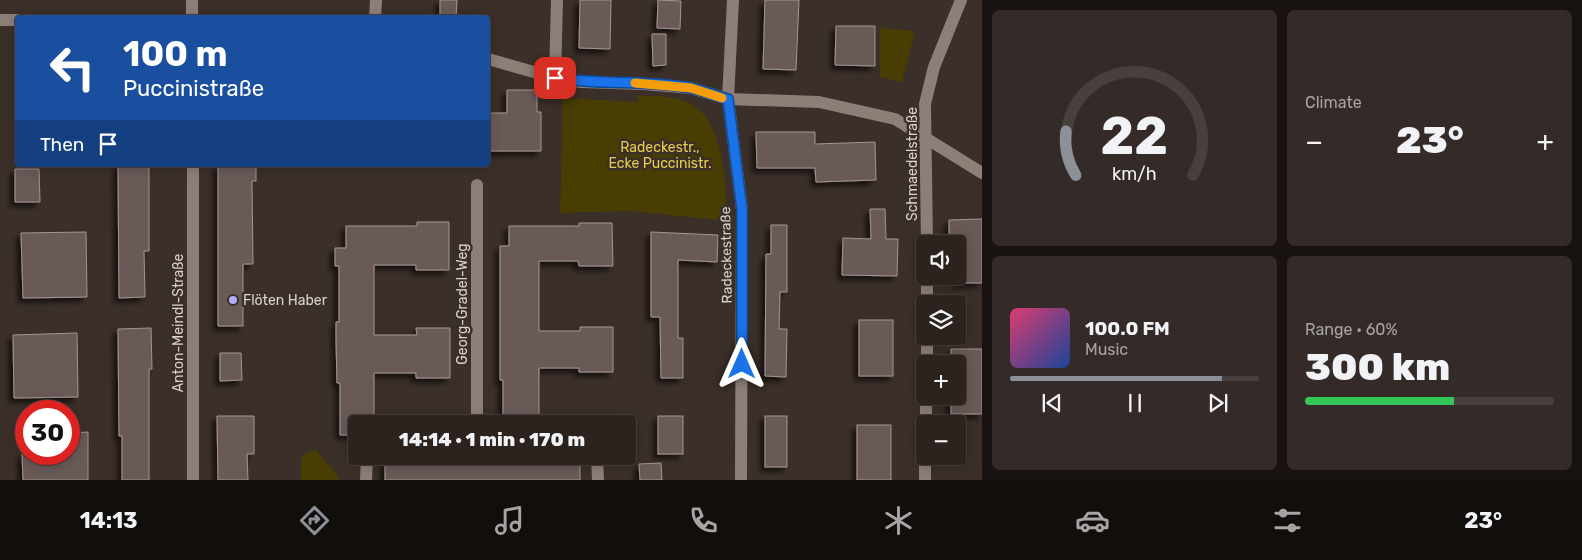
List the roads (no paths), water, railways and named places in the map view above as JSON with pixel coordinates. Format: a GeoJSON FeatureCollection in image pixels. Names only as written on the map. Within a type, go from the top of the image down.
{"type":"FeatureCollection","features":[{"type":"Feature","properties":{"kind":"street"},"geometry":{"type":"LineString","coordinates":[[192,0],[192,15]]}},
{"type":"Feature","properties":{"kind":"street"},"geometry":{"type":"LineString","coordinates":[[376,0],[376,15]]}},
{"type":"Feature","properties":{"kind":"street"},"geometry":{"type":"LineString","coordinates":[[555,78],[557,0]]}},
{"type":"Feature","properties":{"kind":"street","name":"Radeckestraße"},"geometry":{"type":"LineString","coordinates":[[733,0],[728,99],[742,209],[741,480]]}},
{"type":"Feature","properties":{"kind":"street","name":"Schmaedelstraße"},"geometry":{"type":"LineString","coordinates":[[927,235],[925,104],[934,67],[961,0]]}},
{"type":"Feature","properties":{"kind":"street"},"geometry":{"type":"LineString","coordinates":[[0,20],[15,20]]}},
{"type":"Feature","properties":{"kind":"street"},"geometry":{"type":"LineString","coordinates":[[490,60],[555,78],[581,82],[691,88],[728,99],[819,102],[895,119],[982,173]]}},
{"type":"Feature","properties":{"kind":"street","name":"Anton-Meindl-Straße"},"geometry":{"type":"LineString","coordinates":[[193,167],[193,480]]}},
{"type":"Feature","properties":{"kind":"street","name":"Georg-Gradel-Weg"},"geometry":{"type":"LineString","coordinates":[[477,185],[477,415]]}},
{"type":"Feature","properties":{"kind":"street"},"geometry":{"type":"LineString","coordinates":[[366,465],[366,480]]}},
{"type":"Feature","properties":{"kind":"street"},"geometry":{"type":"LineString","coordinates":[[598,465],[598,480]]}},
{"type":"Feature","properties":{"kind":"street"},"geometry":{"type":"LineString","coordinates":[[925,465],[925,480]]}},
{"type":"Feature","properties":{"kind":"place","name":"Flöten Haber"},"geometry":{"type":"Point","coordinates":[233,300]}},
{"type":"Feature","properties":{"kind":"park label","name":"Radeckestr., Ecke Puccinistr."},"geometry":{"type":"Point","coordinates":[660,156]}}]}
